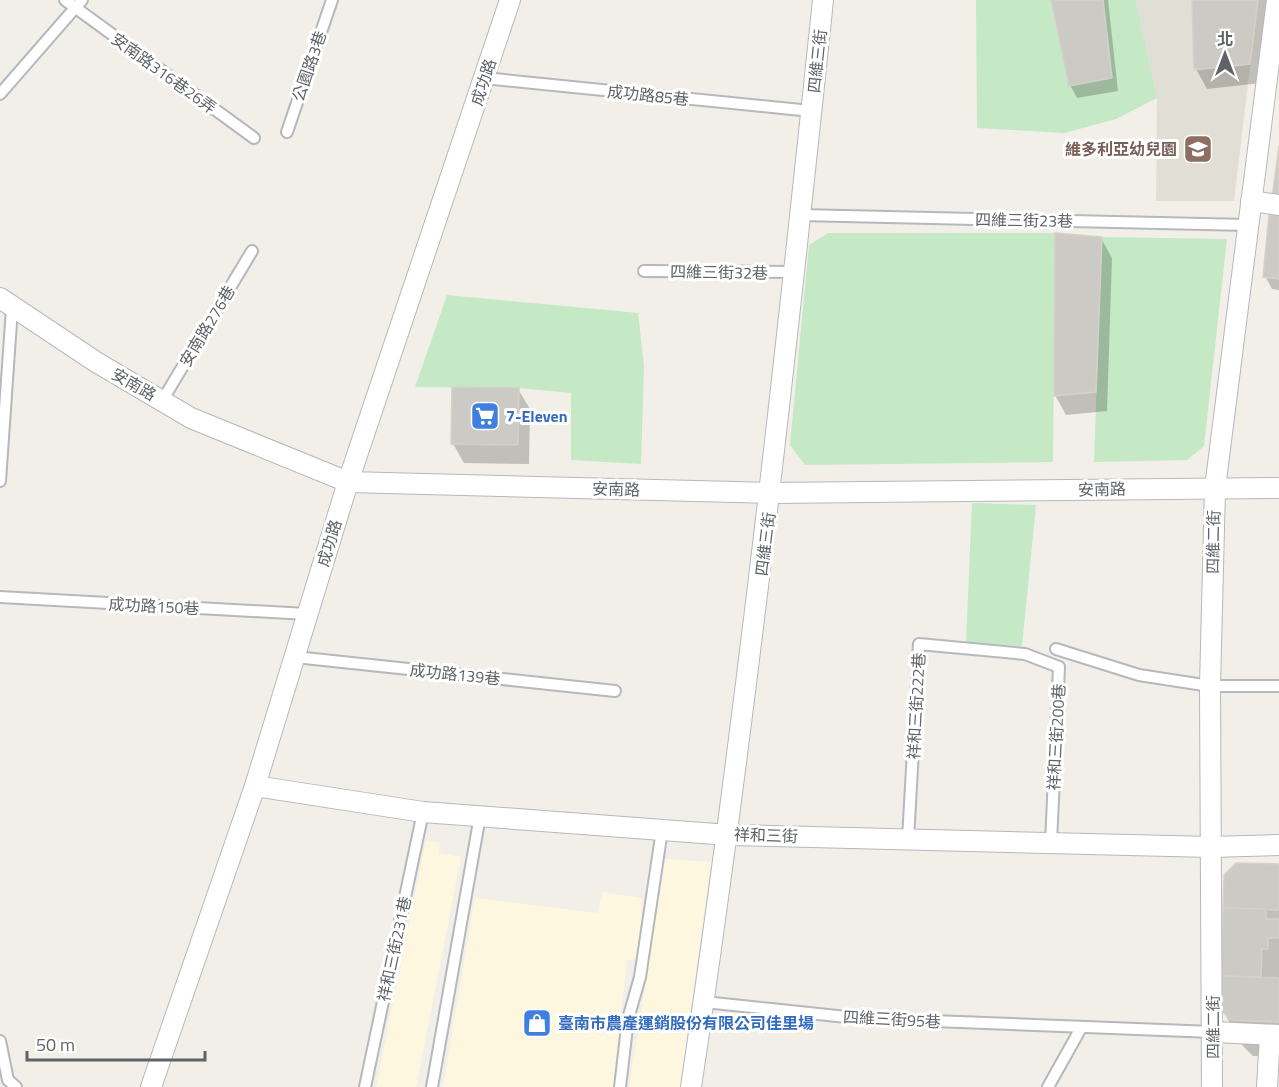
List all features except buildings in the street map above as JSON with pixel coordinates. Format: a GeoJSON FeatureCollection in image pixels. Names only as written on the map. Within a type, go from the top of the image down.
{"type":"FeatureCollection","features":[{"type":"Feature","properties":{"kind":"street","name":"成功路"},"geometry":{"type":"LineString","coordinates":[[151,1087],[255,786],[348,482],[510,0]]}},
{"type":"Feature","properties":{"kind":"street","name":"四維三街"},"geometry":{"type":"LineString","coordinates":[[692,1087],[729,835],[771,493],[823,0]]}},
{"type":"Feature","properties":{"kind":"street","name":"四維二街"},"geometry":{"type":"LineString","coordinates":[[1212,1087],[1210,686],[1215,488],[1247,225],[1272,88],[1277,0]]}},
{"type":"Feature","properties":{"kind":"street"},"geometry":{"type":"LineString","coordinates":[[1251,201],[1279,205]]}},
{"type":"Feature","properties":{"kind":"street","name":"安南路"},"geometry":{"type":"LineString","coordinates":[[6,303],[191,418],[348,482],[771,493],[1279,488]]}},
{"type":"Feature","properties":{"kind":"street","name":"祥和三街"},"geometry":{"type":"LineString","coordinates":[[255,786],[423,812],[729,835],[1211,847],[1279,845]]}},
{"type":"Feature","properties":{"kind":"street"},"geometry":{"type":"LineString","coordinates":[[1213,1032],[1274,1035],[1267,1087]]}},
{"type":"Feature","properties":{"kind":"lane","name":"安南路316巷26弄"},"geometry":{"type":"LineString","coordinates":[[65,0],[78,4],[254,138]]}},
{"type":"Feature","properties":{"kind":"lane","name":"公園路3巷"},"geometry":{"type":"LineString","coordinates":[[286,132],[332,0]]}},
{"type":"Feature","properties":{"kind":"lane"},"geometry":{"type":"LineString","coordinates":[[0,94],[78,4]]}},
{"type":"Feature","properties":{"kind":"lane","name":"成功路85巷"},"geometry":{"type":"LineString","coordinates":[[484,78],[811,111]]}},
{"type":"Feature","properties":{"kind":"lane","name":"四維三街23巷"},"geometry":{"type":"LineString","coordinates":[[800,215],[1247,225]]}},
{"type":"Feature","properties":{"kind":"lane","name":"安南路276巷"},"geometry":{"type":"LineString","coordinates":[[162,400],[252,251]]}},
{"type":"Feature","properties":{"kind":"lane","name":"四維三街32巷"},"geometry":{"type":"LineString","coordinates":[[644,271],[794,272]]}},
{"type":"Feature","properties":{"kind":"lane"},"geometry":{"type":"LineString","coordinates":[[0,482],[6,303]]}},
{"type":"Feature","properties":{"kind":"lane","name":"成功路150巷"},"geometry":{"type":"LineString","coordinates":[[0,597],[307,614]]}},
{"type":"Feature","properties":{"kind":"lane","name":"祥和三街222巷"},"geometry":{"type":"LineString","coordinates":[[908,839],[919,644],[1025,654]]}},
{"type":"Feature","properties":{"kind":"lane"},"geometry":{"type":"LineString","coordinates":[[1056,650],[1139,675],[1210,686],[1279,686]]}},
{"type":"Feature","properties":{"kind":"lane","name":"祥和三街200巷"},"geometry":{"type":"LineString","coordinates":[[1025,654],[1059,667],[1051,843]]}},
{"type":"Feature","properties":{"kind":"lane","name":"成功路139巷"},"geometry":{"type":"LineString","coordinates":[[295,657],[615,691]]}},
{"type":"Feature","properties":{"kind":"lane","name":"祥和三街231巷"},"geometry":{"type":"LineString","coordinates":[[365,1087],[423,812]]}},
{"type":"Feature","properties":{"kind":"lane"},"geometry":{"type":"LineString","coordinates":[[432,1087],[480,816]]}},
{"type":"Feature","properties":{"kind":"lane"},"geometry":{"type":"LineString","coordinates":[[620,1087],[628,1019],[640,977],[662,830]]}},
{"type":"Feature","properties":{"kind":"lane","name":"四維三街95巷"},"geometry":{"type":"LineString","coordinates":[[704,1002],[856,1018],[1213,1032]]}},
{"type":"Feature","properties":{"kind":"lane"},"geometry":{"type":"LineString","coordinates":[[1048,1087],[1081,1028]]}},
{"type":"Feature","properties":{"kind":"lane"},"geometry":{"type":"LineString","coordinates":[[0,1041],[8,1080],[16,1087]]}},
{"type":"Feature","properties":{"kind":"shaded area","name":"維多利亞幼兒園"},"geometry":{"type":"Polygon","coordinates":[[[1136,0],[1258,0],[1234,201],[1156,201],[1157,98],[1136,0]]]}},
{"type":"Feature","properties":{"kind":"shaded area"},"geometry":{"type":"Polygon","coordinates":[[[426,840],[440,843],[439,853],[461,857],[416,1087],[376,1087],[426,840]]]}},
{"type":"Feature","properties":{"kind":"shaded area"},"geometry":{"type":"Polygon","coordinates":[[[665,859],[711,862],[680,1087],[629,1087],[665,859]]]}},
{"type":"Feature","properties":{"kind":"shaded area","name":"臺南市農產運銷股份有限公司佳里場"},"geometry":{"type":"Polygon","coordinates":[[[602,892],[642,898],[639,958],[627,960],[613,1087],[443,1087],[475,898],[598,913],[602,892]]]}},
{"type":"Feature","properties":{"kind":"green space"},"geometry":{"type":"Polygon","coordinates":[[[976,0],[1051,0],[1112,78],[1103,0],[1136,0],[1157,98],[1116,119],[1064,133],[977,128],[976,0]]]}},
{"type":"Feature","properties":{"kind":"green space"},"geometry":{"type":"Polygon","coordinates":[[[828,233],[1055,233],[1053,462],[805,465],[790,445],[809,245],[828,233]]]}},
{"type":"Feature","properties":{"kind":"green space"},"geometry":{"type":"Polygon","coordinates":[[[1102,237],[1227,239],[1204,446],[1187,460],[1094,462],[1102,237]]]}},
{"type":"Feature","properties":{"kind":"green space"},"geometry":{"type":"Polygon","coordinates":[[[447,295],[638,313],[644,367],[641,464],[571,460],[571,393],[519,388],[415,387],[447,295]]]}},
{"type":"Feature","properties":{"kind":"green space"},"geometry":{"type":"Polygon","coordinates":[[[972,503],[1036,505],[1022,646],[966,642],[972,503]]]}},
{"type":"Feature","properties":{"kind":"place","name":"維多利亞幼兒園"},"geometry":{"type":"Point","coordinates":[1198,149]}},
{"type":"Feature","properties":{"kind":"place","name":"7-Eleven"},"geometry":{"type":"Point","coordinates":[485,416]}},
{"type":"Feature","properties":{"kind":"place","name":"臺南市農產運銷股份有限公司佳里場"},"geometry":{"type":"Point","coordinates":[537,1023]}}]}
